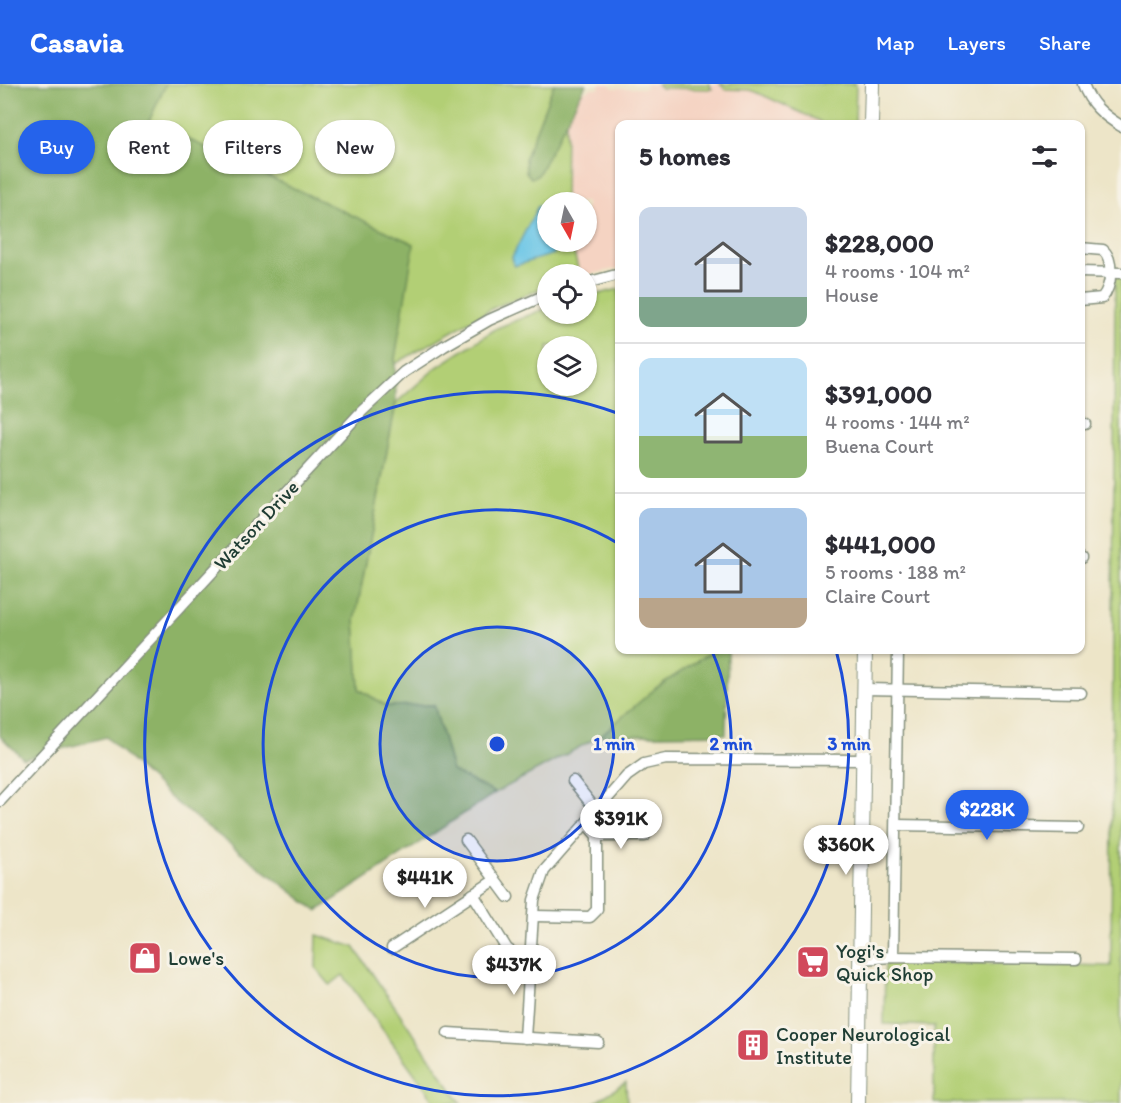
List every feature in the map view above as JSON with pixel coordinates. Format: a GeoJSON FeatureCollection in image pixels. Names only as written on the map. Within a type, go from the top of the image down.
{"type":"FeatureCollection","features":[{"type":"Feature","properties":{"kind":"main road"},"geometry":{"type":"LineString","coordinates":[[871,120],[872,84]]}},
{"type":"Feature","properties":{"kind":"main road"},"geometry":{"type":"LineString","coordinates":[[858,1103],[864,654]]}},
{"type":"Feature","properties":{"kind":"street"},"geometry":{"type":"LineString","coordinates":[[1083,84],[1086,93],[1102,114],[1121,126]]}},
{"type":"Feature","properties":{"kind":"street"},"geometry":{"type":"LineString","coordinates":[[1085,248],[1103,250],[1115,273],[1102,298],[1085,300]]}},
{"type":"Feature","properties":{"kind":"street"},"geometry":{"type":"LineString","coordinates":[[1085,272],[1115,273]]}},
{"type":"Feature","properties":{"kind":"street"},"geometry":{"type":"LineString","coordinates":[[597,280],[615,275]]}},
{"type":"Feature","properties":{"kind":"street","name":"Watson Drive"},"geometry":{"type":"LineString","coordinates":[[0,801],[362,411],[404,372],[489,320],[537,299]]}},
{"type":"Feature","properties":{"kind":"street"},"geometry":{"type":"LineString","coordinates":[[893,957],[898,654]]}},
{"type":"Feature","properties":{"kind":"street"},"geometry":{"type":"LineString","coordinates":[[865,689],[1081,693]]}},
{"type":"Feature","properties":{"kind":"street"},"geometry":{"type":"LineString","coordinates":[[525,1038],[534,900],[544,871],[627,776],[644,764],[666,759],[864,760]]}},
{"type":"Feature","properties":{"kind":"street"},"geometry":{"type":"LineString","coordinates":[[573,781],[597,811]]}},
{"type":"Feature","properties":{"kind":"street"},"geometry":{"type":"LineString","coordinates":[[534,916],[590,917],[597,910],[597,836],[586,823]]}},
{"type":"Feature","properties":{"kind":"street"},"geometry":{"type":"LineString","coordinates":[[896,825],[1078,828]]}},
{"type":"Feature","properties":{"kind":"street"},"geometry":{"type":"LineString","coordinates":[[597,836],[645,836]]}},
{"type":"Feature","properties":{"kind":"street"},"geometry":{"type":"LineString","coordinates":[[466,840],[508,897]]}},
{"type":"Feature","properties":{"kind":"street"},"geometry":{"type":"LineString","coordinates":[[392,948],[495,880]]}},
{"type":"Feature","properties":{"kind":"street"},"geometry":{"type":"LineString","coordinates":[[473,894],[507,949],[519,956],[531,955]]}},
{"type":"Feature","properties":{"kind":"street"},"geometry":{"type":"LineString","coordinates":[[860,959],[893,957],[1076,959]]}},
{"type":"Feature","properties":{"kind":"street"},"geometry":{"type":"LineString","coordinates":[[448,1033],[598,1042]]}},
{"type":"Feature","properties":{"kind":"shaded area"},"geometry":{"type":"Polygon","coordinates":[[[598,84],[609,84],[613,88],[647,88],[646,84],[657,84],[661,88],[720,84],[726,89],[756,92],[817,120],[615,120],[615,269],[597,273],[597,264],[577,264],[574,252],[597,252],[597,192],[565,192],[566,120],[581,93],[592,88],[600,88],[598,84]]]}},
{"type":"Feature","properties":{"kind":"green space"},"geometry":{"type":"Polygon","coordinates":[[[0,84],[166,84],[149,120],[107,120],[107,174],[191,174],[191,140],[203,146],[203,174],[263,174],[414,244],[395,359],[396,403],[355,620],[359,689],[386,706],[434,705],[452,771],[495,793],[317,911],[174,801],[106,737],[24,759],[0,736],[0,84]]]}},
{"type":"Feature","properties":{"kind":"green space"},"geometry":{"type":"Polygon","coordinates":[[[166,84],[554,84],[525,158],[538,175],[566,120],[565,192],[537,192],[537,252],[574,252],[577,264],[537,264],[537,290],[493,308],[395,364],[395,359],[204,174],[303,174],[303,120],[203,120],[203,173],[191,162],[191,120],[149,120],[166,84]]]}},
{"type":"Feature","properties":{"kind":"green space"},"geometry":{"type":"Polygon","coordinates":[[[554,84],[586,84],[538,175],[531,178],[526,172],[525,158],[554,84]]]}},
{"type":"Feature","properties":{"kind":"green space"},"geometry":{"type":"Polygon","coordinates":[[[657,84],[709,84],[712,89],[661,88],[657,84]]]}},
{"type":"Feature","properties":{"kind":"green space"},"geometry":{"type":"Polygon","coordinates":[[[720,84],[856,84],[855,120],[817,120],[756,92],[725,89],[720,84]]]}},
{"type":"Feature","properties":{"kind":"green space"},"geometry":{"type":"Polygon","coordinates":[[[1115,273],[1121,273],[1121,1103],[934,1103],[934,1026],[884,1024],[885,961],[1111,966],[1115,273]]]}},
{"type":"Feature","properties":{"kind":"green space"},"geometry":{"type":"Polygon","coordinates":[[[615,290],[615,654],[709,654],[657,687],[600,736],[495,793],[452,771],[434,705],[386,706],[359,689],[355,620],[396,403],[437,367],[497,328],[537,312],[537,324],[597,324],[597,294],[615,290]]]}},
{"type":"Feature","properties":{"kind":"green space"},"geometry":{"type":"Polygon","coordinates":[[[709,654],[728,654],[726,734],[600,736],[657,687],[709,654]]]}},
{"type":"Feature","properties":{"kind":"green space"},"geometry":{"type":"Polygon","coordinates":[[[317,935],[354,947],[461,1103],[436,1103],[343,975],[330,985],[316,968],[317,935]]]}},
{"type":"Feature","properties":{"kind":"green space"},"geometry":{"type":"Polygon","coordinates":[[[626,1082],[627,1103],[594,1103],[626,1082]]]}},
{"type":"Feature","properties":{"kind":"water"},"geometry":{"type":"Polygon","coordinates":[[[537,208],[537,252],[554,252],[554,254],[514,266],[512,257],[537,208]]]}},
{"type":"Feature","properties":{"kind":"place","name":"Lowe's"},"geometry":{"type":"Point","coordinates":[145,958]}},
{"type":"Feature","properties":{"kind":"place","name":"Yogi's Quick Shop"},"geometry":{"type":"Point","coordinates":[813,962]}},
{"type":"Feature","properties":{"kind":"place","name":"Cooper Neurological Institute"},"geometry":{"type":"Point","coordinates":[753,1045]}}]}
